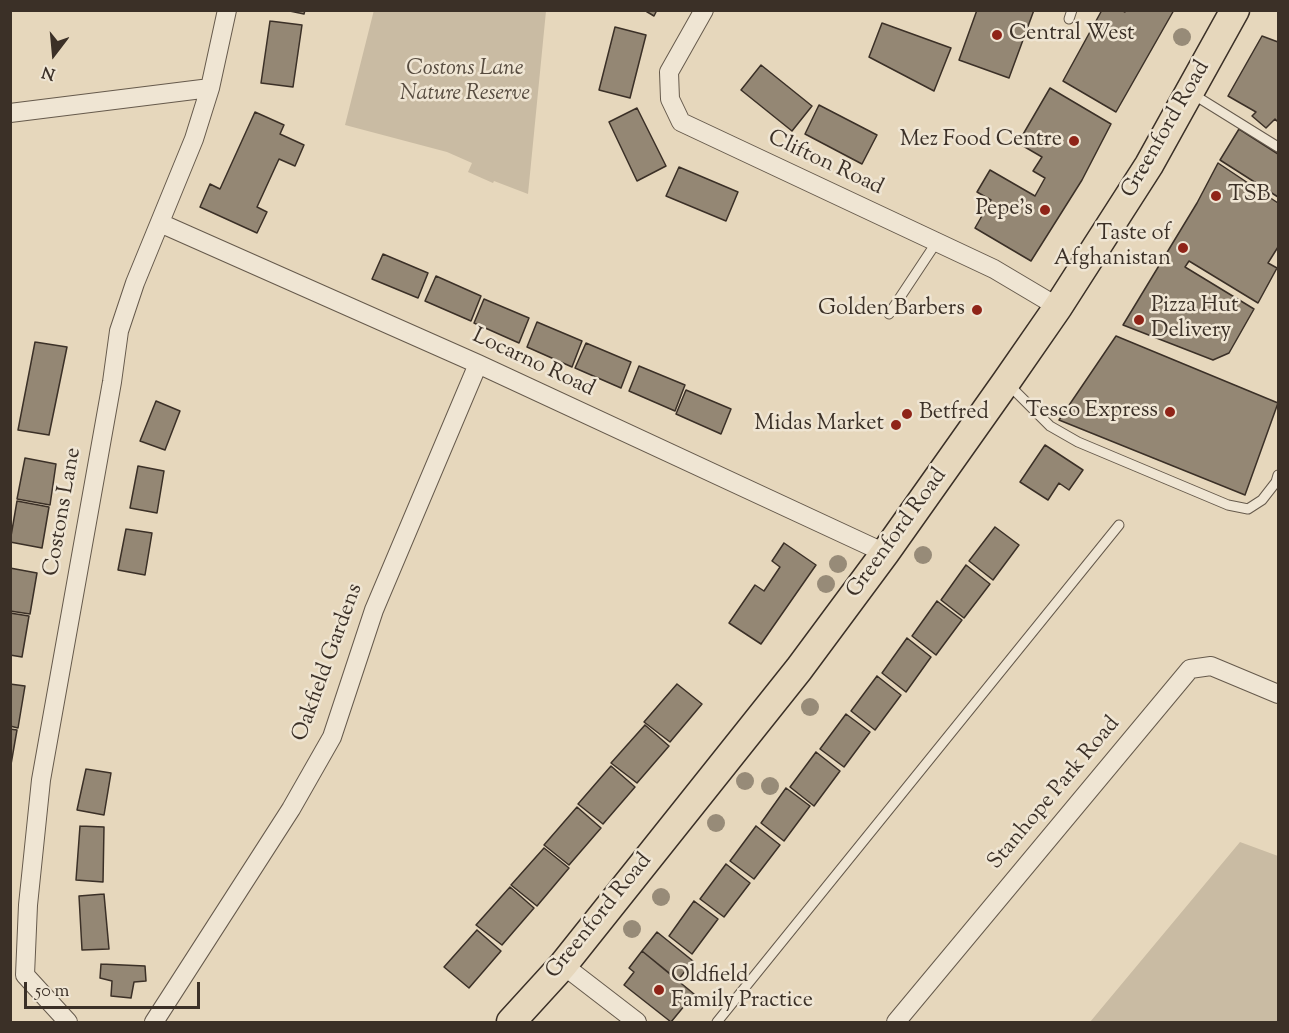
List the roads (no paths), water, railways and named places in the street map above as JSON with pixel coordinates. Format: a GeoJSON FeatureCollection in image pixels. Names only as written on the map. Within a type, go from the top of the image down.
{"type":"FeatureCollection","features":[{"type":"Feature","properties":{"kind":"main road","name":"Greenford Road"},"geometry":{"type":"LineString","coordinates":[[512,1023],[563,965],[799,669],[885,553],[1058,307],[1149,165],[1235,10]]}},
{"type":"Feature","properties":{"kind":"street","name":"Costons Lane"},"geometry":{"type":"LineString","coordinates":[[68,1023],[18,975],[41,780],[112,382],[119,331],[135,283],[194,139],[210,88],[226,10]]}},
{"type":"Feature","properties":{"kind":"street","name":"Clifton Road"},"geometry":{"type":"LineString","coordinates":[[704,10],[669,72],[670,99],[681,122],[994,269],[1058,307]]}},
{"type":"Feature","properties":{"kind":"street"},"geometry":{"type":"LineString","coordinates":[[10,113],[210,88]]}},
{"type":"Feature","properties":{"kind":"street","name":"Locarno Road"},"geometry":{"type":"LineString","coordinates":[[160,223],[478,364],[885,553]]}},
{"type":"Feature","properties":{"kind":"street","name":"Oakfield Gardens"},"geometry":{"type":"LineString","coordinates":[[154,1023],[291,809],[332,737],[374,610],[478,364]]}},
{"type":"Feature","properties":{"kind":"street","name":"Stanhope Park Road"},"geometry":{"type":"LineString","coordinates":[[896,1023],[1190,669],[1211,666],[1278,694]]}},
{"type":"Feature","properties":{"kind":"street"},"geometry":{"type":"LineString","coordinates":[[563,965],[637,1023]]}},
{"type":"Feature","properties":{"kind":"lane"},"geometry":{"type":"LineString","coordinates":[[1190,92],[1278,147]]}},
{"type":"Feature","properties":{"kind":"lane"},"geometry":{"type":"LineString","coordinates":[[889,314],[936,243]]}},
{"type":"Feature","properties":{"kind":"lane"},"geometry":{"type":"LineString","coordinates":[[1006,382],[1050,426],[1078,442],[1228,505],[1248,509],[1262,500],[1276,482],[1278,475]]}},
{"type":"Feature","properties":{"kind":"lane"},"geometry":{"type":"LineString","coordinates":[[717,1023],[1119,525]]}},
{"type":"Feature","properties":{"kind":"place","name":"Central West"},"geometry":{"type":"Point","coordinates":[997,35]}},
{"type":"Feature","properties":{"kind":"place","name":"Mez Food Centre"},"geometry":{"type":"Point","coordinates":[1074,141]}},
{"type":"Feature","properties":{"kind":"place","name":"TSB"},"geometry":{"type":"Point","coordinates":[1216,196]}},
{"type":"Feature","properties":{"kind":"place","name":"Pepe's"},"geometry":{"type":"Point","coordinates":[1045,210]}},
{"type":"Feature","properties":{"kind":"place","name":"Taste of Afghanistan"},"geometry":{"type":"Point","coordinates":[1183,248]}},
{"type":"Feature","properties":{"kind":"place","name":"Golden Barbers"},"geometry":{"type":"Point","coordinates":[977,310]}},
{"type":"Feature","properties":{"kind":"place","name":"Pizza Hut Delivery"},"geometry":{"type":"Point","coordinates":[1139,320]}},
{"type":"Feature","properties":{"kind":"place","name":"Tesco Express"},"geometry":{"type":"Point","coordinates":[1170,412]}},
{"type":"Feature","properties":{"kind":"place","name":"Betfred"},"geometry":{"type":"Point","coordinates":[907,414]}},
{"type":"Feature","properties":{"kind":"place","name":"Midas Market"},"geometry":{"type":"Point","coordinates":[896,425]}},
{"type":"Feature","properties":{"kind":"place","name":"Oldfield Family Practice"},"geometry":{"type":"Point","coordinates":[659,990]}},
{"type":"Feature","properties":{"kind":"park label","name":"Costons Lane Nature Reserve"},"geometry":{"type":"Point","coordinates":[465,82]}}]}
